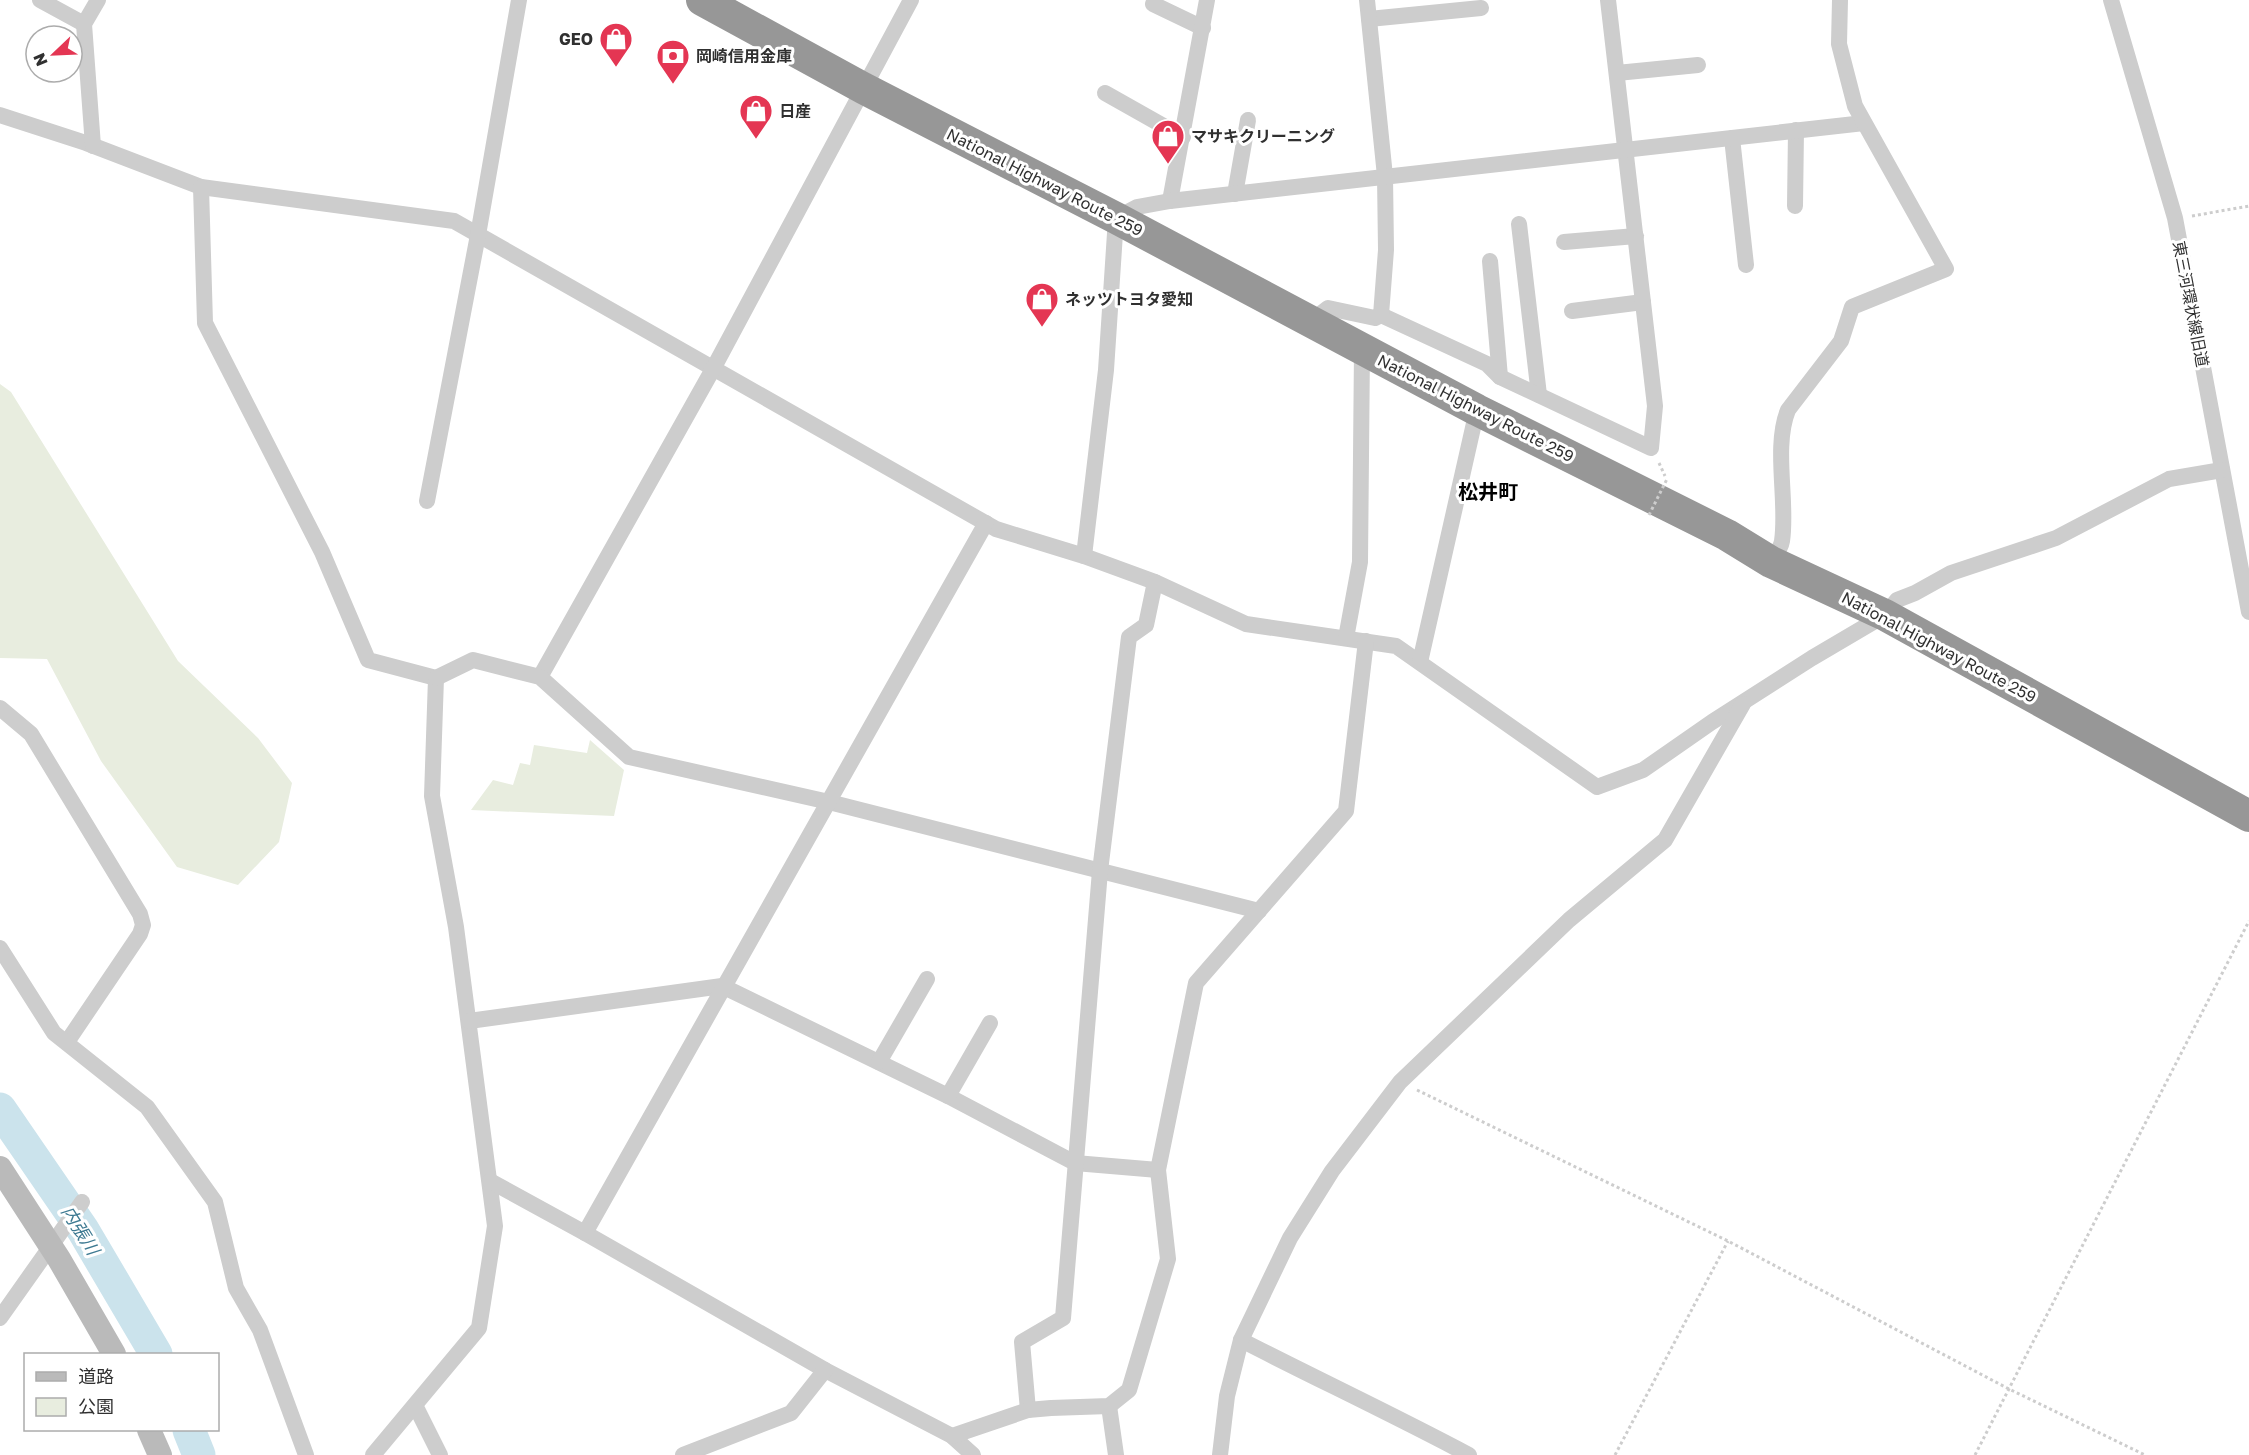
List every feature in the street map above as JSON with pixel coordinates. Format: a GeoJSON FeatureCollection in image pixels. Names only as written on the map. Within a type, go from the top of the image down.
{"type":"FeatureCollection","features":[{"type":"Feature","properties":{"kind":"highway","name":"National Highway Route 259"},"geometry":{"type":"LineString","coordinates":[[702,0],[862,88],[1116,218],[1477,410],[1727,535],[1771,562],[1885,615],[2249,816]]}},
{"type":"Feature","properties":{"kind":"street"},"geometry":{"type":"LineString","coordinates":[[40,0],[84,24]]}},
{"type":"Feature","properties":{"kind":"street"},"geometry":{"type":"LineString","coordinates":[[93,146],[84,24],[98,0]]}},
{"type":"Feature","properties":{"kind":"street"},"geometry":{"type":"LineString","coordinates":[[427,501],[478,235],[519,0]]}},
{"type":"Feature","properties":{"kind":"street"},"geometry":{"type":"LineString","coordinates":[[540,677],[713,369],[911,0]]}},
{"type":"Feature","properties":{"kind":"street"},"geometry":{"type":"LineString","coordinates":[[1170,201],[1207,0]]}},
{"type":"Feature","properties":{"kind":"street"},"geometry":{"type":"LineString","coordinates":[[1367,0],[1385,176],[1386,250],[1381,315]]}},
{"type":"Feature","properties":{"kind":"street"},"geometry":{"type":"LineString","coordinates":[[1381,315],[1487,364],[1500,377],[1651,448],[1655,406],[1608,0]]}},
{"type":"Feature","properties":{"kind":"street"},"geometry":{"type":"LineString","coordinates":[[1771,562],[1782,544],[1783,439],[1784,419],[1788,410],[1841,341],[1852,307],[1946,269],[1855,106],[1839,44],[1840,0]]}},
{"type":"Feature","properties":{"kind":"street","name":"東三河環状線旧道"},"geometry":{"type":"LineString","coordinates":[[2110,0],[2175,218],[2249,612]]}},
{"type":"Feature","properties":{"kind":"street"},"geometry":{"type":"LineString","coordinates":[[1153,4],[1203,28]]}},
{"type":"Feature","properties":{"kind":"street"},"geometry":{"type":"LineString","coordinates":[[1369,19],[1481,8]]}},
{"type":"Feature","properties":{"kind":"street"},"geometry":{"type":"LineString","coordinates":[[1617,73],[1698,65]]}},
{"type":"Feature","properties":{"kind":"street"},"geometry":{"type":"LineString","coordinates":[[1105,93],[1182,137]]}},
{"type":"Feature","properties":{"kind":"street"},"geometry":{"type":"LineString","coordinates":[[0,115],[93,146],[201,187],[454,221],[996,529],[1084,556],[1155,582],[1246,624],[1396,646],[1597,787],[1642,770],[1812,658],[1885,615],[1897,600],[1916,593],[1951,573],[2056,537],[2169,479],[2222,470]]}},
{"type":"Feature","properties":{"kind":"street"},"geometry":{"type":"LineString","coordinates":[[1235,194],[1248,120]]}},
{"type":"Feature","properties":{"kind":"street"},"geometry":{"type":"LineString","coordinates":[[1084,556],[1106,370],[1116,218],[1137,207],[1170,201],[1864,123]]}},
{"type":"Feature","properties":{"kind":"street"},"geometry":{"type":"LineString","coordinates":[[1795,206],[1796,130]]}},
{"type":"Feature","properties":{"kind":"street"},"geometry":{"type":"LineString","coordinates":[[1732,138],[1746,265]]}},
{"type":"Feature","properties":{"kind":"street"},"geometry":{"type":"LineString","coordinates":[[201,187],[205,323],[322,552],[368,660],[436,678],[473,660],[540,677],[629,757],[829,802],[1259,911]]}},
{"type":"Feature","properties":{"kind":"street"},"geometry":{"type":"LineString","coordinates":[[1519,224],[1539,395]]}},
{"type":"Feature","properties":{"kind":"street"},"geometry":{"type":"LineString","coordinates":[[1564,242],[1636,236]]}},
{"type":"Feature","properties":{"kind":"street"},"geometry":{"type":"LineString","coordinates":[[1490,261],[1500,377]]}},
{"type":"Feature","properties":{"kind":"street"},"geometry":{"type":"LineString","coordinates":[[1572,311],[1643,302]]}},
{"type":"Feature","properties":{"kind":"street"},"geometry":{"type":"LineString","coordinates":[[1310,322],[1328,308],[1375,318],[1381,315]]}},
{"type":"Feature","properties":{"kind":"street"},"geometry":{"type":"LineString","coordinates":[[1346,638],[1360,562],[1362,349]]}},
{"type":"Feature","properties":{"kind":"street"},"geometry":{"type":"LineString","coordinates":[[1420,662],[1477,410]]}},
{"type":"Feature","properties":{"kind":"street"},"geometry":{"type":"LineString","coordinates":[[585,1233],[722,986],[829,802],[986,523]]}},
{"type":"Feature","properties":{"kind":"street"},"geometry":{"type":"LineString","coordinates":[[1028,1410],[1022,1342],[1063,1318],[1100,871],[1129,637],[1146,625],[1155,582]]}},
{"type":"Feature","properties":{"kind":"street"},"geometry":{"type":"LineString","coordinates":[[952,1436],[1028,1410],[1051,1407],[1109,1406],[1129,1390],[1168,1259],[1158,1170],[1196,983],[1346,811],[1365,641]]}},
{"type":"Feature","properties":{"kind":"street"},"geometry":{"type":"LineString","coordinates":[[373,1455],[479,1328],[495,1226],[456,927],[432,796],[436,678]]}},
{"type":"Feature","properties":{"kind":"street"},"geometry":{"type":"LineString","coordinates":[[1220,1455],[1227,1396],[1241,1340],[1260,1296],[1290,1238],[1332,1171],[1400,1082],[1569,920],[1665,840],[1745,701]]}},
{"type":"Feature","properties":{"kind":"street"},"geometry":{"type":"LineString","coordinates":[[0,708],[31,734],[140,914],[141,934],[67,1042]]}},
{"type":"Feature","properties":{"kind":"street"},"geometry":{"type":"LineString","coordinates":[[0,948],[54,1033],[147,1107],[215,1202],[236,1288],[260,1330],[306,1455]]}},
{"type":"Feature","properties":{"kind":"street"},"geometry":{"type":"LineString","coordinates":[[879,1062],[927,979]]}},
{"type":"Feature","properties":{"kind":"street"},"geometry":{"type":"LineString","coordinates":[[469,1021],[722,986],[948,1096],[1075,1163],[1158,1170]]}},
{"type":"Feature","properties":{"kind":"street"},"geometry":{"type":"LineString","coordinates":[[948,1096],[990,1023]]}},
{"type":"Feature","properties":{"kind":"street"},"geometry":{"type":"LineString","coordinates":[[0,1168],[53,1241],[113,1353]]}},
{"type":"Feature","properties":{"kind":"street"},"geometry":{"type":"LineString","coordinates":[[490,1181],[825,1370],[952,1436],[973,1455]]}},
{"type":"Feature","properties":{"kind":"street"},"geometry":{"type":"LineString","coordinates":[[0,1318],[82,1202]]}},
{"type":"Feature","properties":{"kind":"street"},"geometry":{"type":"LineString","coordinates":[[1241,1340],[1398,1417],[1469,1455]]}},
{"type":"Feature","properties":{"kind":"street"},"geometry":{"type":"LineString","coordinates":[[683,1455],[791,1413],[825,1370]]}},
{"type":"Feature","properties":{"kind":"street"},"geometry":{"type":"LineString","coordinates":[[415,1405],[440,1455]]}},
{"type":"Feature","properties":{"kind":"street"},"geometry":{"type":"LineString","coordinates":[[1109,1406],[1116,1455]]}},
{"type":"Feature","properties":{"kind":"street"},"geometry":{"type":"LineString","coordinates":[[149,1431],[160,1455]]}},
{"type":"Feature","properties":{"kind":"path"},"geometry":{"type":"LineString","coordinates":[[2175,218],[2249,206]]}},
{"type":"Feature","properties":{"kind":"path"},"geometry":{"type":"LineString","coordinates":[[1649,515],[1667,479]]}},
{"type":"Feature","properties":{"kind":"path"},"geometry":{"type":"LineString","coordinates":[[1975,1455],[2249,921]]}},
{"type":"Feature","properties":{"kind":"path"},"geometry":{"type":"LineString","coordinates":[[1400,1082],[1728,1241],[2009,1389],[2145,1455]]}},
{"type":"Feature","properties":{"kind":"path"},"geometry":{"type":"LineString","coordinates":[[1615,1455],[1728,1241]]}},
{"type":"Feature","properties":{"kind":"green space"},"geometry":{"type":"Polygon","coordinates":[[[0,384],[11,392],[178,661],[258,738],[292,783],[279,842],[238,885],[177,867],[101,761],[47,659],[0,658],[0,384]]]}},
{"type":"Feature","properties":{"kind":"green space"},"geometry":{"type":"Polygon","coordinates":[[[590,740],[624,770],[614,816],[471,810],[493,780],[513,785],[520,763],[530,765],[534,745],[587,753],[590,740]]]}},
{"type":"Feature","properties":{"kind":"waterway","name":"内張川"},"geometry":{"type":"LineString","coordinates":[[0,1109],[83,1230],[155,1353]]}},
{"type":"Feature","properties":{"kind":"waterway","name":"内張川"},"geometry":{"type":"LineString","coordinates":[[189,1431],[199,1455]]}},
{"type":"Feature","properties":{"kind":"place","name":"GEO"},"geometry":{"type":"Point","coordinates":[616,68]}},
{"type":"Feature","properties":{"kind":"place","name":"岡崎信用金庫"},"geometry":{"type":"Point","coordinates":[673,85]}},
{"type":"Feature","properties":{"kind":"place","name":"日産"},"geometry":{"type":"Point","coordinates":[756,140]}},
{"type":"Feature","properties":{"kind":"place","name":"マサキクリーニング"},"geometry":{"type":"Point","coordinates":[1168,165]}},
{"type":"Feature","properties":{"kind":"place","name":"ネッツトヨタ愛知"},"geometry":{"type":"Point","coordinates":[1042,328]}},
{"type":"Feature","properties":{"kind":"district","name":"松井町"},"geometry":{"type":"Point","coordinates":[1488,491]}}]}
